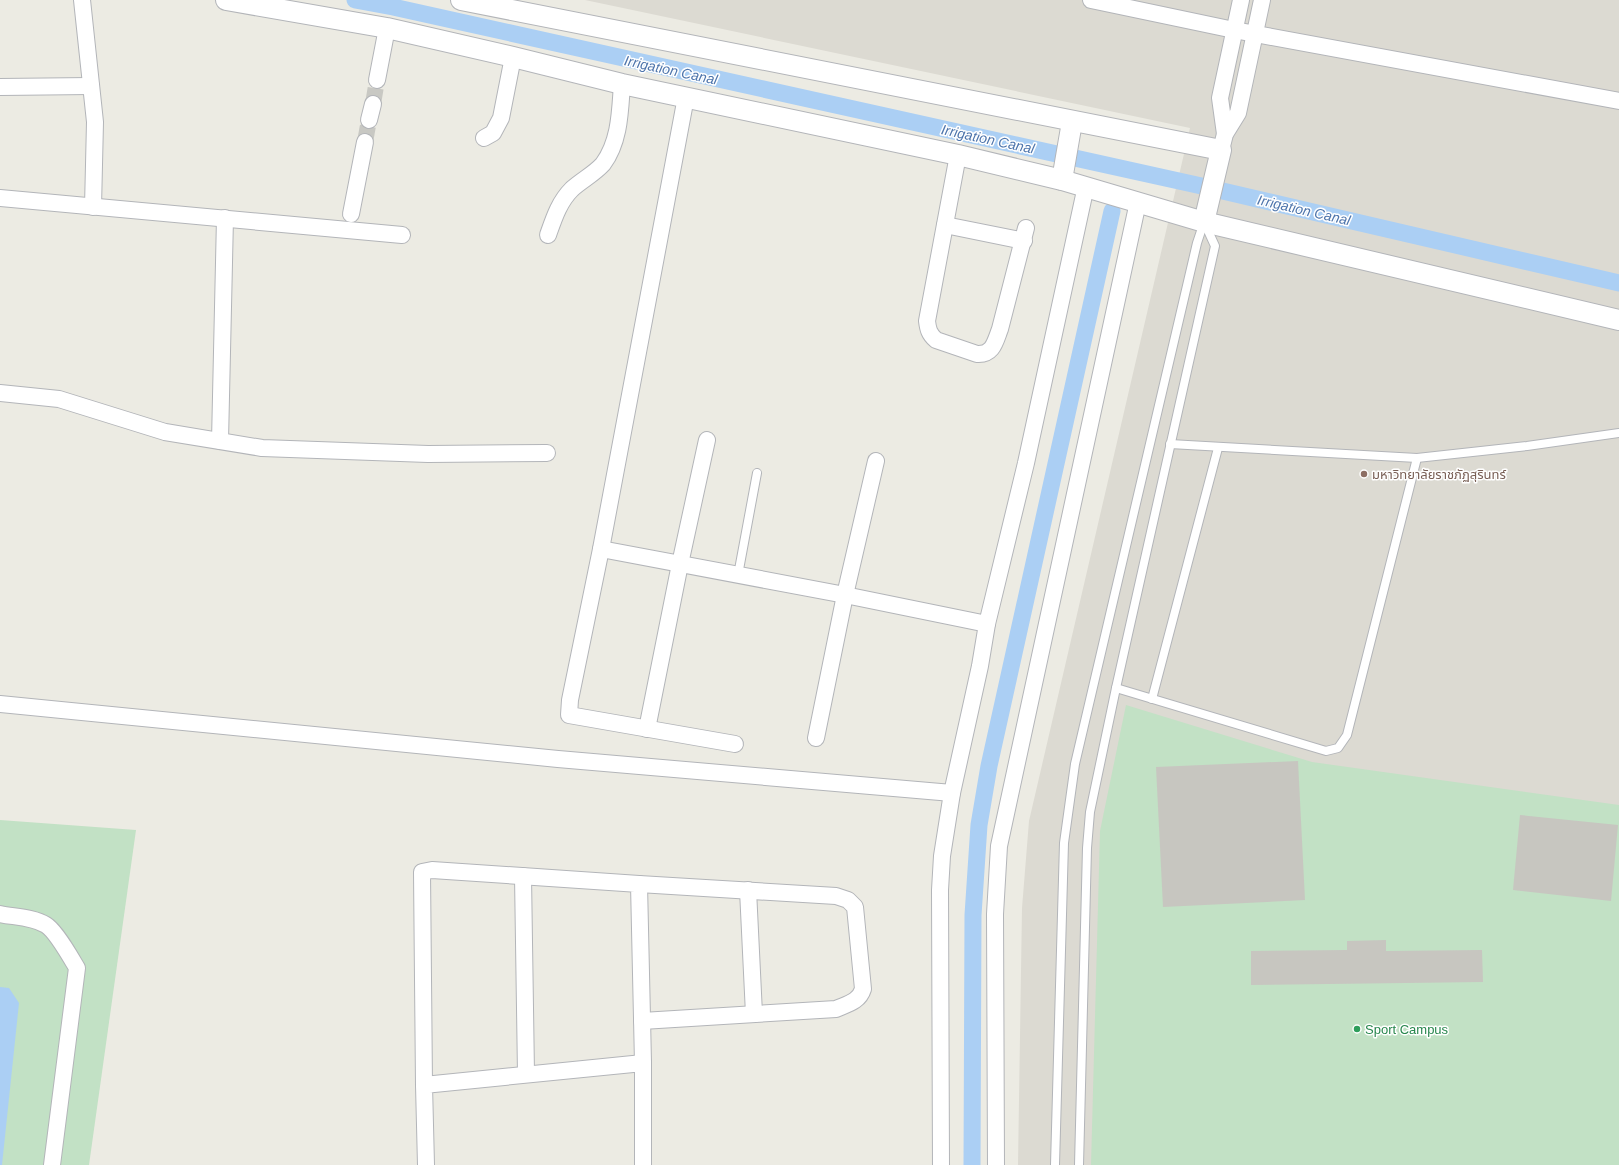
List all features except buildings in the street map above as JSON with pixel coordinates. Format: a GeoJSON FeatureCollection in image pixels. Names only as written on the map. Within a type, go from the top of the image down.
{"type":"FeatureCollection","features":[{"type":"Feature","properties":{"kind":"street"},"geometry":{"type":"LineString","coordinates":[[82,0],[95,122],[93,207]]}},
{"type":"Feature","properties":{"kind":"street"},"geometry":{"type":"LineString","coordinates":[[226,0],[387,28],[622,84],[958,155],[1063,175],[1086,186],[1138,202],[1206,216],[1619,320]]}},
{"type":"Feature","properties":{"kind":"street"},"geometry":{"type":"LineString","coordinates":[[461,0],[1071,129],[1221,150]]}},
{"type":"Feature","properties":{"kind":"street"},"geometry":{"type":"LineString","coordinates":[[1091,0],[1234,30],[1254,32],[1619,101]]}},
{"type":"Feature","properties":{"kind":"street"},"geometry":{"type":"LineString","coordinates":[[1221,150],[1220,98],[1240,0]]}},
{"type":"Feature","properties":{"kind":"street"},"geometry":{"type":"LineString","coordinates":[[1206,216],[1221,150],[1238,113],[1262,0]]}},
{"type":"Feature","properties":{"kind":"street"},"geometry":{"type":"LineString","coordinates":[[377,80],[387,28]]}},
{"type":"Feature","properties":{"kind":"street"},"geometry":{"type":"LineString","coordinates":[[484,138],[493,133],[501,118],[513,57]]}},
{"type":"Feature","properties":{"kind":"street"},"geometry":{"type":"LineString","coordinates":[[548,235],[558,208],[567,195],[596,171],[603,163],[617,138],[622,84]]}},
{"type":"Feature","properties":{"kind":"street"},"geometry":{"type":"LineString","coordinates":[[0,87],[91,86]]}},
{"type":"Feature","properties":{"kind":"street"},"geometry":{"type":"LineString","coordinates":[[686,97],[601,549],[568,713],[570,716],[735,744]]}},
{"type":"Feature","properties":{"kind":"street"},"geometry":{"type":"LineString","coordinates":[[370,120],[373,104]]}},
{"type":"Feature","properties":{"kind":"street"},"geometry":{"type":"LineString","coordinates":[[1063,175],[1071,129]]}},
{"type":"Feature","properties":{"kind":"street"},"geometry":{"type":"LineString","coordinates":[[351,214],[365,142]]}},
{"type":"Feature","properties":{"kind":"street"},"geometry":{"type":"LineString","coordinates":[[945,225],[1025,235],[1000,329],[994,345],[984,354],[977,354],[936,340],[928,330],[927,321],[958,155]]}},
{"type":"Feature","properties":{"kind":"street"},"geometry":{"type":"LineString","coordinates":[[940,1165],[940,890],[942,856],[952,793],[980,666],[987,624],[1026,463],[1086,186]]}},
{"type":"Feature","properties":{"kind":"street"},"geometry":{"type":"LineString","coordinates":[[0,198],[402,235]]}},
{"type":"Feature","properties":{"kind":"street"},"geometry":{"type":"LineString","coordinates":[[996,1165],[995,914],[999,846],[1138,202]]}},
{"type":"Feature","properties":{"kind":"street"},"geometry":{"type":"LineString","coordinates":[[220,441],[225,218]]}},
{"type":"Feature","properties":{"kind":"street"},"geometry":{"type":"LineString","coordinates":[[0,393],[59,400],[165,432],[262,448],[428,454],[547,453]]}},
{"type":"Feature","properties":{"kind":"street"},"geometry":{"type":"LineString","coordinates":[[646,729],[680,564],[708,440]]}},
{"type":"Feature","properties":{"kind":"street"},"geometry":{"type":"LineString","coordinates":[[816,738],[845,595],[876,461]]}},
{"type":"Feature","properties":{"kind":"street"},"geometry":{"type":"LineString","coordinates":[[601,549],[845,595],[987,624]]}},
{"type":"Feature","properties":{"kind":"street"},"geometry":{"type":"LineString","coordinates":[[0,704],[558,760],[952,793]]}},
{"type":"Feature","properties":{"kind":"street"},"geometry":{"type":"LineString","coordinates":[[426,1165],[422,872],[432,870],[836,896],[848,900],[855,907],[863,989],[861,996],[852,1003],[836,1009],[642,1021]]}},
{"type":"Feature","properties":{"kind":"street"},"geometry":{"type":"LineString","coordinates":[[523,876],[526,1074]]}},
{"type":"Feature","properties":{"kind":"street"},"geometry":{"type":"LineString","coordinates":[[639,884],[643,1063],[643,1165]]}},
{"type":"Feature","properties":{"kind":"street"},"geometry":{"type":"LineString","coordinates":[[748,890],[754,1014]]}},
{"type":"Feature","properties":{"kind":"street"},"geometry":{"type":"LineString","coordinates":[[0,914],[28,919],[47,925],[77,968],[52,1165]]}},
{"type":"Feature","properties":{"kind":"street"},"geometry":{"type":"LineString","coordinates":[[424,1085],[643,1063]]}},
{"type":"Feature","properties":{"kind":"lane"},"geometry":{"type":"LineString","coordinates":[[1079,1165],[1087,848],[1090,812],[1116,688],[1215,246],[1206,216]]}},
{"type":"Feature","properties":{"kind":"lane"},"geometry":{"type":"LineString","coordinates":[[1055,1165],[1064,843],[1075,764],[1197,242],[1206,216]]}},
{"type":"Feature","properties":{"kind":"lane"},"geometry":{"type":"LineString","coordinates":[[1170,444],[1218,448],[1417,458],[1527,446],[1619,433]]}},
{"type":"Feature","properties":{"kind":"lane"},"geometry":{"type":"LineString","coordinates":[[1152,699],[1218,448]]}},
{"type":"Feature","properties":{"kind":"lane"},"geometry":{"type":"LineString","coordinates":[[1116,688],[1326,751],[1338,748],[1347,736],[1417,458]]}},
{"type":"Feature","properties":{"kind":"lane"},"geometry":{"type":"LineString","coordinates":[[738,575],[757,473]]}},
{"type":"Feature","properties":{"kind":"shaded area","name":"มหาวิทยาลัยราชภัฏสุรินทร์"},"geometry":{"type":"Polygon","coordinates":[[[585,0],[1619,0],[1619,1165],[1018,1165],[1022,908],[1029,821],[1190,128],[585,0]]]}},
{"type":"Feature","properties":{"kind":"green space","name":"Sport Campus"},"geometry":{"type":"Polygon","coordinates":[[[1126,705],[1312,762],[1619,805],[1619,1165],[1091,1165],[1100,831],[1126,705]]]}},
{"type":"Feature","properties":{"kind":"green space"},"geometry":{"type":"Polygon","coordinates":[[[0,820],[136,830],[89,1165],[0,1165],[0,820]]]}},
{"type":"Feature","properties":{"kind":"water"},"geometry":{"type":"Polygon","coordinates":[[[0,987],[9,988],[19,1003],[2,1165],[0,1165],[0,987]]]}},
{"type":"Feature","properties":{"kind":"waterway","name":"Irrigation Canal"},"geometry":{"type":"LineString","coordinates":[[355,0],[393,7],[1197,185],[1619,283]]}},
{"type":"Feature","properties":{"kind":"waterway"},"geometry":{"type":"LineString","coordinates":[[972,1165],[973,915],[979,825],[989,766],[1112,211]]}},
{"type":"Feature","properties":{"kind":"tunnel"},"geometry":{"type":"LineString","coordinates":[[373,104],[377,80]]}},
{"type":"Feature","properties":{"kind":"tunnel"},"geometry":{"type":"LineString","coordinates":[[365,142],[369,120]]}},
{"type":"Feature","properties":{"kind":"place","name":"มหาวิทยาลัยราชภัฏสุรินทร์"},"geometry":{"type":"Point","coordinates":[1364,474]}},
{"type":"Feature","properties":{"kind":"place","name":"Sport Campus"},"geometry":{"type":"Point","coordinates":[1357,1029]}}]}
